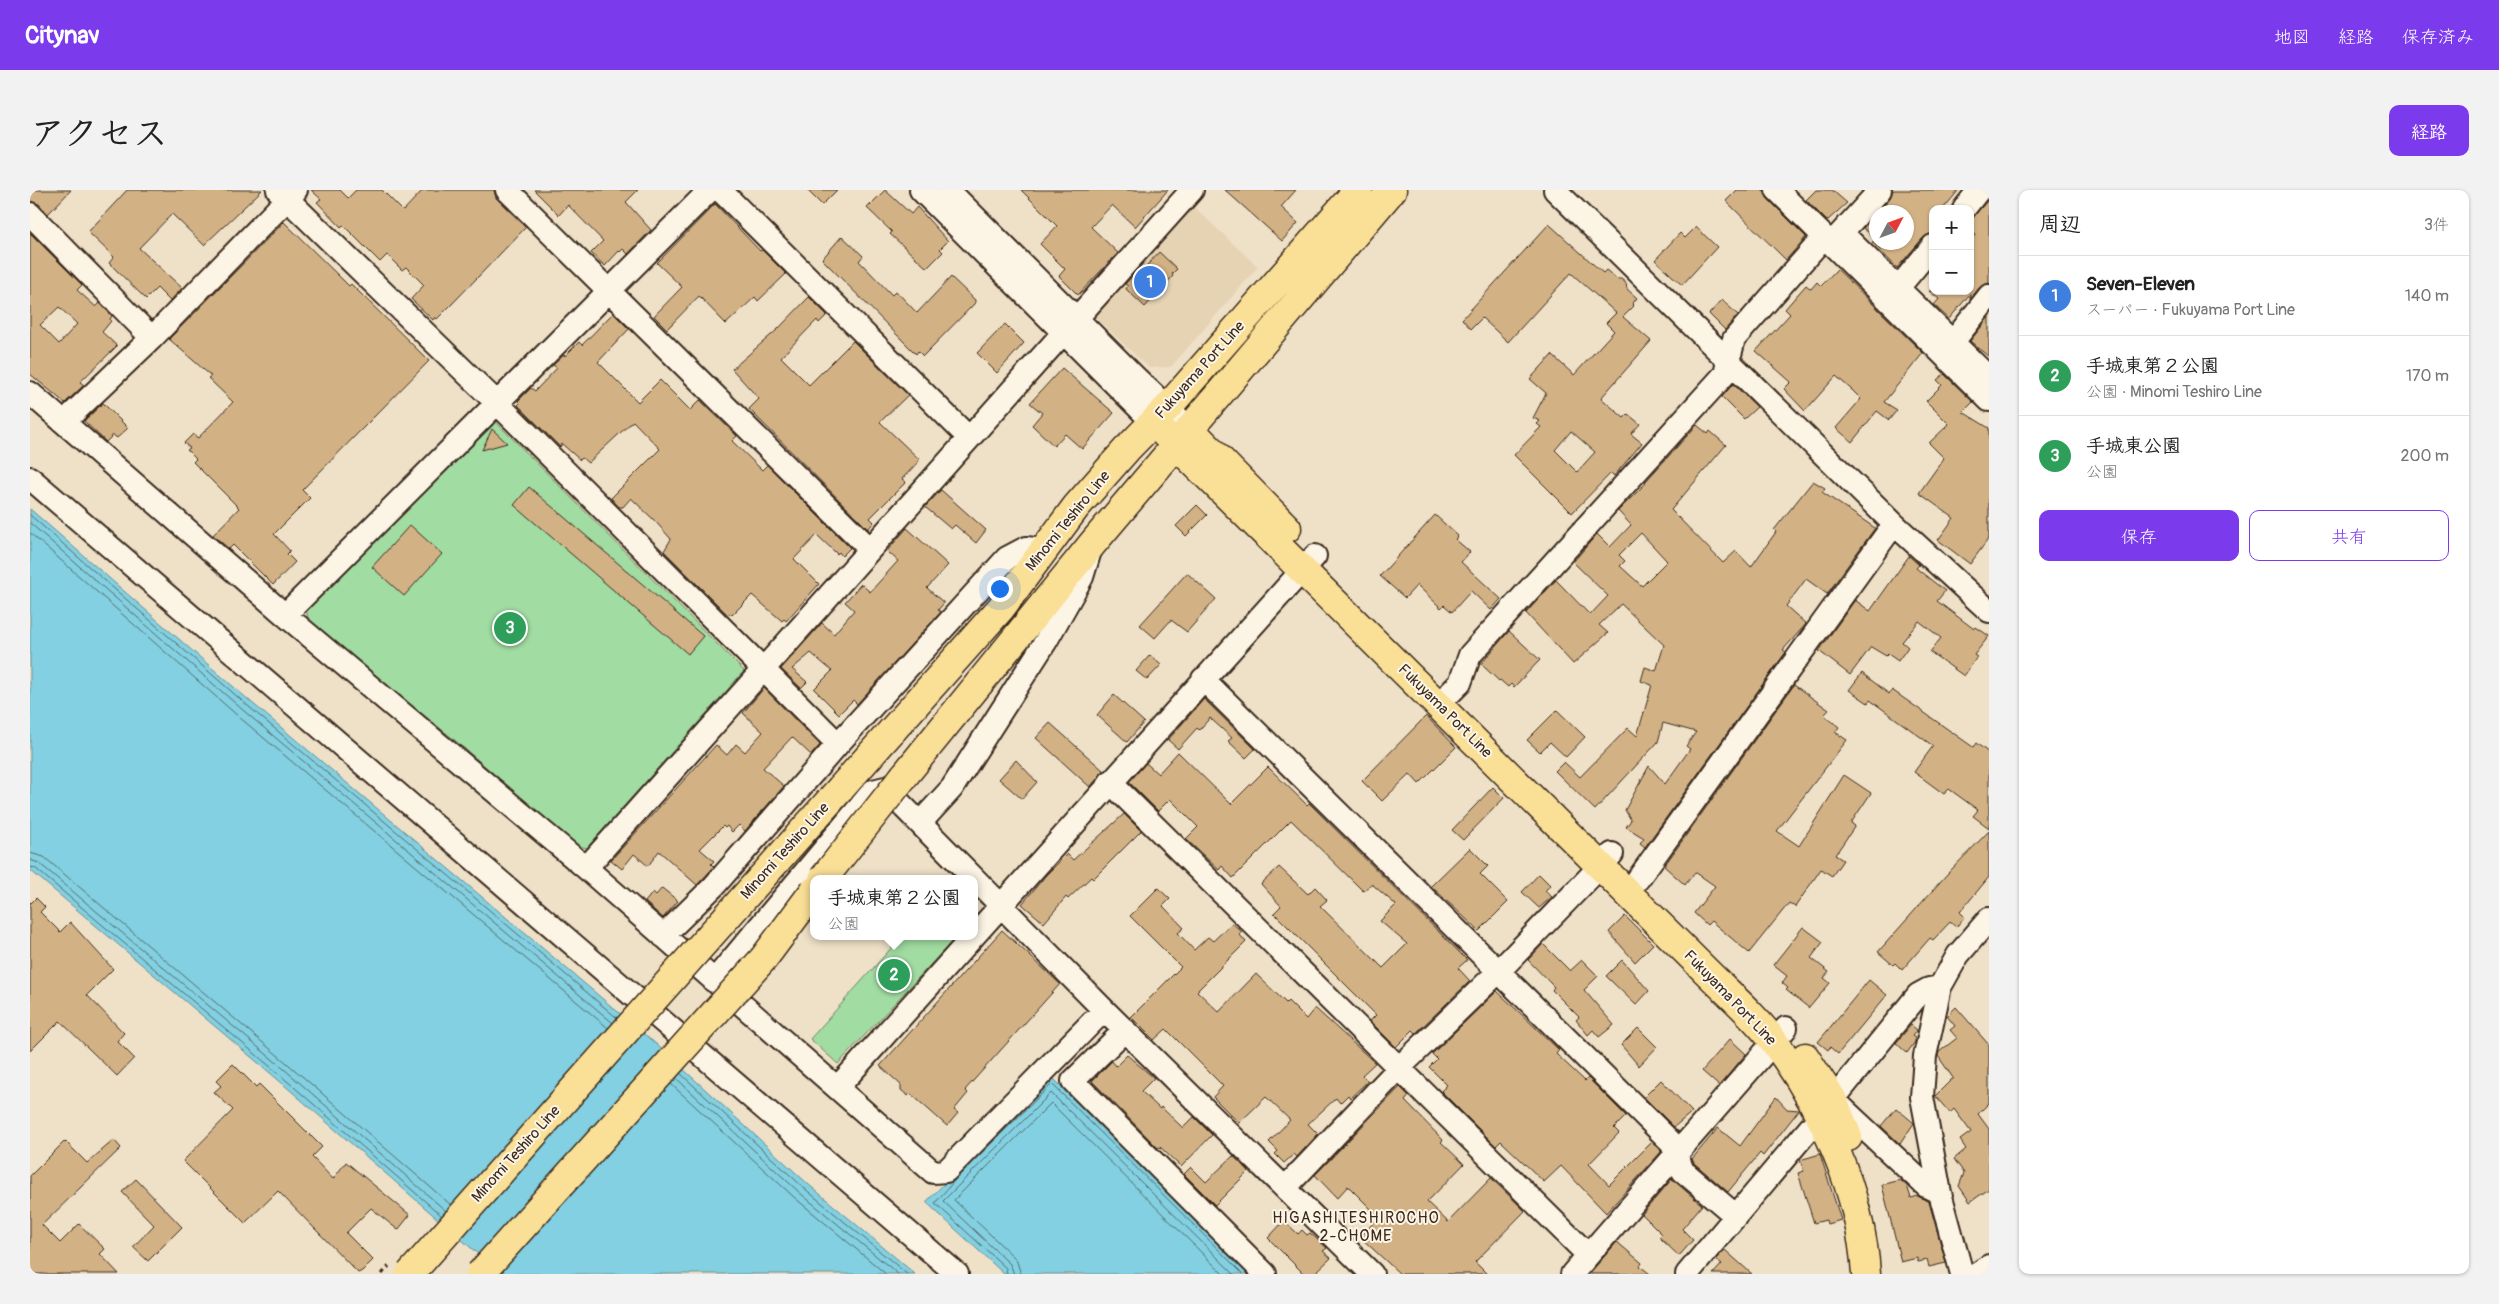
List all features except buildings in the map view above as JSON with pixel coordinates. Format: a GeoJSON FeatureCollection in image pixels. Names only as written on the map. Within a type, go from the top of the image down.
{"type":"FeatureCollection","features":[{"type":"Feature","properties":{"kind":"main road","name":"Fukuyama Port Line"},"geometry":{"type":"LineString","coordinates":[[1358,190],[1161,415],[1606,860],[1638,879],[1728,966],[1780,1035],[1827,1108],[1863,1173],[1881,1247],[1882,1274]]}},
{"type":"Feature","properties":{"kind":"main road","name":"Fukuyama Port Line"},"geometry":{"type":"LineString","coordinates":[[1183,438],[1211,402],[1392,190]]}},
{"type":"Feature","properties":{"kind":"main road","name":"Minomi Teshiro Line"},"geometry":{"type":"LineString","coordinates":[[410,1274],[1001,608],[1076,507],[1161,415]]}},
{"type":"Feature","properties":{"kind":"main road"},"geometry":{"type":"LineString","coordinates":[[826,875],[1093,543],[1183,438]]}},
{"type":"Feature","properties":{"kind":"main road","name":"Fukuyama Port Line"},"geometry":{"type":"LineString","coordinates":[[1309,562],[1451,692],[1706,971],[1780,1035]]}},
{"type":"Feature","properties":{"kind":"main road"},"geometry":{"type":"LineString","coordinates":[[480,1274],[764,958],[810,896]]}},
{"type":"Feature","properties":{"kind":"main road","name":"Fukuyama Port Line"},"geometry":{"type":"LineString","coordinates":[[1827,1108],[1854,1197],[1865,1253],[1866,1274]]}},
{"type":"Feature","properties":{"kind":"street"},"geometry":{"type":"LineString","coordinates":[[507,190],[870,549]]}},
{"type":"Feature","properties":{"kind":"street"},"geometry":{"type":"LineString","coordinates":[[285,615],[710,190]]}},
{"type":"Feature","properties":{"kind":"street"},"geometry":{"type":"LineString","coordinates":[[720,190],[969,438]]}},
{"type":"Feature","properties":{"kind":"street"},"geometry":{"type":"LineString","coordinates":[[920,190],[1070,325],[1161,415]]}},
{"type":"Feature","properties":{"kind":"street"},"geometry":{"type":"LineString","coordinates":[[948,190],[1070,325]]}},
{"type":"Feature","properties":{"kind":"street"},"geometry":{"type":"LineString","coordinates":[[586,868],[1192,190]]}},
{"type":"Feature","properties":{"kind":"street"},"geometry":{"type":"LineString","coordinates":[[1555,190],[1894,524],[1989,611]]}},
{"type":"Feature","properties":{"kind":"street"},"geometry":{"type":"LineString","coordinates":[[1777,190],[1833,238],[1898,288],[1989,378]]}},
{"type":"Feature","properties":{"kind":"street"},"geometry":{"type":"LineString","coordinates":[[1451,692],[1460,683],[1470,656],[1725,374],[1734,339],[1880,190]]}},
{"type":"Feature","properties":{"kind":"street"},"geometry":{"type":"LineString","coordinates":[[1967,205],[1980,190]]}},
{"type":"Feature","properties":{"kind":"street"},"geometry":{"type":"LineString","coordinates":[[64,422],[152,338],[287,193],[838,744]]}},
{"type":"Feature","properties":{"kind":"street"},"geometry":{"type":"LineString","coordinates":[[30,214],[152,338]]}},
{"type":"Feature","properties":{"kind":"street"},"geometry":{"type":"LineString","coordinates":[[1833,238],[1989,400]]}},
{"type":"Feature","properties":{"kind":"street"},"geometry":{"type":"LineString","coordinates":[[1898,288],[1930,250]]}},
{"type":"Feature","properties":{"kind":"street"},"geometry":{"type":"LineString","coordinates":[[1953,342],[1989,296]]}},
{"type":"Feature","properties":{"kind":"street"},"geometry":{"type":"LineString","coordinates":[[30,393],[285,615],[586,868],[933,1172],[946,1171],[1104,1010]]}},
{"type":"Feature","properties":{"kind":"street"},"geometry":{"type":"LineString","coordinates":[[30,478],[957,1274]]}},
{"type":"Feature","properties":{"kind":"street"},"geometry":{"type":"LineString","coordinates":[[1638,879],[1894,524]]}},
{"type":"Feature","properties":{"kind":"street"},"geometry":{"type":"LineString","coordinates":[[920,823],[952,788],[1046,641],[1082,577],[1093,543]]}},
{"type":"Feature","properties":{"kind":"street"},"geometry":{"type":"LineString","coordinates":[[664,936],[714,886],[838,744],[1007,558],[1026,548],[1043,550]]}},
{"type":"Feature","properties":{"kind":"street"},"geometry":{"type":"LineString","coordinates":[[978,932],[1110,782],[1309,562]]}},
{"type":"Feature","properties":{"kind":"street"},"geometry":{"type":"LineString","coordinates":[[1203,679],[1672,1142],[1683,1171],[1736,1216]]}},
{"type":"Feature","properties":{"kind":"street"},"geometry":{"type":"LineString","coordinates":[[1110,782],[1588,1255]]}},
{"type":"Feature","properties":{"kind":"street"},"geometry":{"type":"LineString","coordinates":[[714,981],[873,791],[885,788],[971,875]]}},
{"type":"Feature","properties":{"kind":"street"},"geometry":{"type":"LineString","coordinates":[[1286,1187],[1398,1069],[1499,971],[1606,860]]}},
{"type":"Feature","properties":{"kind":"street"},"geometry":{"type":"LineString","coordinates":[[978,882],[1104,1010],[1286,1187],[1372,1274]]}},
{"type":"Feature","properties":{"kind":"street"},"geometry":{"type":"LineString","coordinates":[[1962,1274],[1940,1193],[1922,1097],[1925,1056],[1940,987],[1958,955],[1989,919]]}},
{"type":"Feature","properties":{"kind":"street"},"geometry":{"type":"LineString","coordinates":[[838,1087],[971,940]]}},
{"type":"Feature","properties":{"kind":"street"},"geometry":{"type":"LineString","coordinates":[[1687,1274],[1827,1108],[1918,995],[1929,989],[1940,987]]}},
{"type":"Feature","properties":{"kind":"street"},"geometry":{"type":"LineString","coordinates":[[1125,1030],[1073,1081],[1265,1274]]}},
{"type":"Feature","properties":{"kind":"street"},"geometry":{"type":"LineString","coordinates":[[1572,1274],[1780,1035]]}},
{"type":"Feature","properties":{"kind":"street"},"geometry":{"type":"LineString","coordinates":[[1827,1108],[1926,1186],[1940,1193]]}},
{"type":"Feature","properties":{"kind":"street"},"geometry":{"type":"LineString","coordinates":[[1977,1274],[1989,1266]]}},
{"type":"Feature","properties":{"kind":"shaded area"},"geometry":{"type":"Polygon","coordinates":[[[1190,203],[1258,267],[1171,367],[1149,368],[1092,314],[1190,203]]]}},
{"type":"Feature","properties":{"kind":"green space"},"geometry":{"type":"Polygon","coordinates":[[[492,418],[744,671],[587,848],[578,846],[451,737],[309,623],[306,608],[492,418]]]}},
{"type":"Feature","properties":{"kind":"green space"},"geometry":{"type":"Polygon","coordinates":[[[898,940],[953,940],[838,1064],[810,1039],[898,940]]]}},
{"type":"Feature","properties":{"kind":"water"},"geometry":{"type":"Polygon","coordinates":[[[30,509],[251,702],[656,1044],[808,1184],[915,1274],[501,1274],[276,1078],[30,870],[30,509]]]}},
{"type":"Feature","properties":{"kind":"water"},"geometry":{"type":"Polygon","coordinates":[[[1051,1076],[1250,1274],[1004,1274],[926,1202],[1051,1076]]]}},
{"type":"Feature","properties":{"kind":"place","name":"Seven-Eleven"},"geometry":{"type":"Point","coordinates":[1150,282]}},
{"type":"Feature","properties":{"kind":"place","name":"手城東公園"},"geometry":{"type":"Point","coordinates":[510,628]}},
{"type":"Feature","properties":{"kind":"place","name":"手城東第２公園"},"geometry":{"type":"Point","coordinates":[894,975]}},
{"type":"Feature","properties":{"kind":"district","name":"HIGASHITESHIROCHO 2-CHOME"},"geometry":{"type":"Point","coordinates":[1356,1227]}}]}
